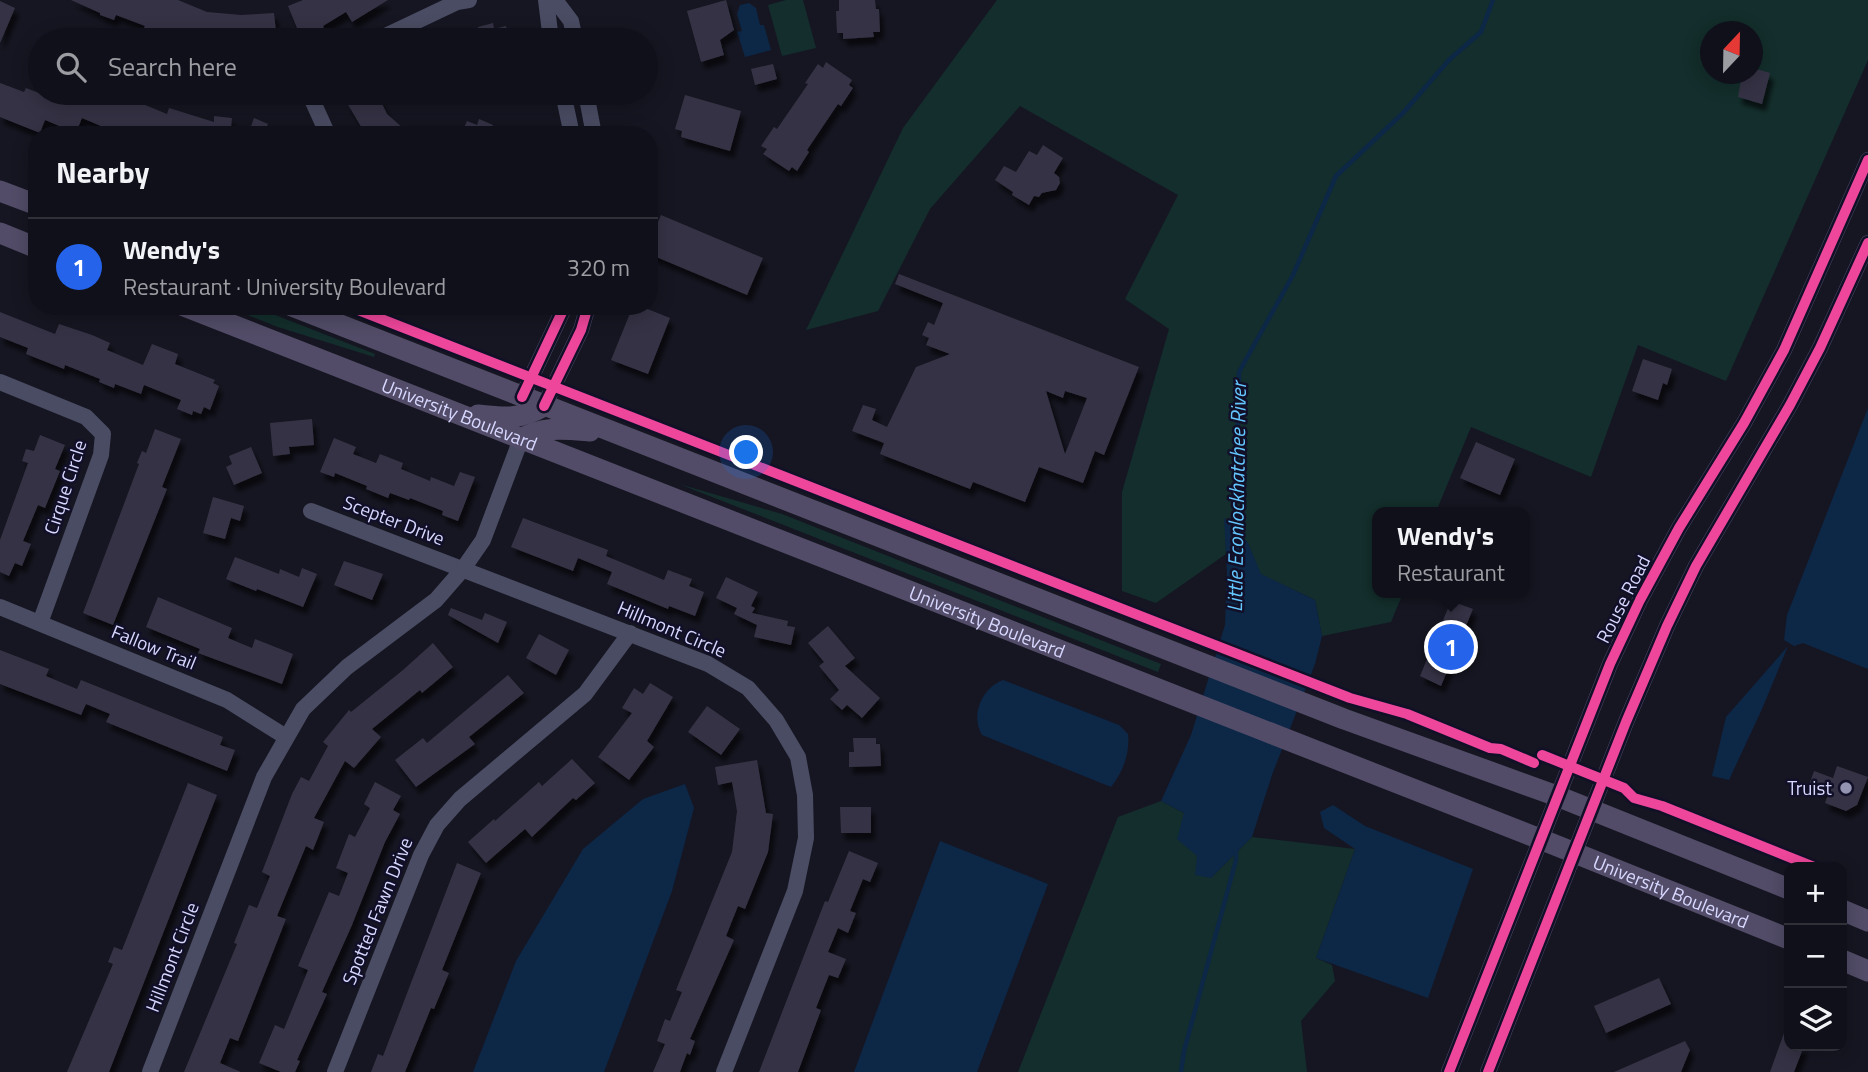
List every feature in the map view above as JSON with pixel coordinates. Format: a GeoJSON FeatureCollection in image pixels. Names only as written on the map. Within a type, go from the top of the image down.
{"type":"FeatureCollection","features":[{"type":"Feature","properties":{"kind":"main road"},"geometry":{"type":"LineString","coordinates":[[0,191],[28,202]]}},
{"type":"Feature","properties":{"kind":"main road"},"geometry":{"type":"LineString","coordinates":[[0,233],[28,244]]}},
{"type":"Feature","properties":{"kind":"main road","name":"University Boulevard"},"geometry":{"type":"LineString","coordinates":[[207,315],[1784,937]]}},
{"type":"Feature","properties":{"kind":"main road","name":"University Boulevard"},"geometry":{"type":"LineString","coordinates":[[315,315],[1168,651],[1344,719],[1557,796],[1784,887]]}},
{"type":"Feature","properties":{"kind":"main road"},"geometry":{"type":"LineString","coordinates":[[445,410],[505,418],[527,415],[544,407]]}},
{"type":"Feature","properties":{"kind":"main road"},"geometry":{"type":"LineString","coordinates":[[521,439],[531,433],[552,428],[610,432]]}},
{"type":"Feature","properties":{"kind":"main road"},"geometry":{"type":"LineString","coordinates":[[1847,912],[1868,921]]}},
{"type":"Feature","properties":{"kind":"main road"},"geometry":{"type":"LineString","coordinates":[[1847,962],[1868,971]]}},
{"type":"Feature","properties":{"kind":"street"},"geometry":{"type":"LineString","coordinates":[[402,28],[457,2],[469,0]]}},
{"type":"Feature","properties":{"kind":"street"},"geometry":{"type":"LineString","coordinates":[[546,0],[550,28]]}},
{"type":"Feature","properties":{"kind":"street"},"geometry":{"type":"LineString","coordinates":[[555,0],[571,21],[572,28]]}},
{"type":"Feature","properties":{"kind":"street"},"geometry":{"type":"LineString","coordinates":[[315,105],[324,126]]}},
{"type":"Feature","properties":{"kind":"street"},"geometry":{"type":"LineString","coordinates":[[566,105],[570,126]]}},
{"type":"Feature","properties":{"kind":"street"},"geometry":{"type":"LineString","coordinates":[[588,105],[592,126]]}},
{"type":"Feature","properties":{"kind":"street","name":"Rouse Road"},"geometry":{"type":"LineString","coordinates":[[1449,1072],[1589,712],[1640,600],[1679,528],[1744,423],[1784,350],[1868,160]]}},
{"type":"Feature","properties":{"kind":"street"},"geometry":{"type":"LineString","coordinates":[[1488,1072],[1641,685],[1673,614],[1696,566],[1790,405],[1820,348],[1868,243]]}},
{"type":"Feature","properties":{"kind":"street"},"geometry":{"type":"LineString","coordinates":[[522,397],[561,315]]}},
{"type":"Feature","properties":{"kind":"street"},"geometry":{"type":"LineString","coordinates":[[544,407],[581,330],[585,315]]}},
{"type":"Feature","properties":{"kind":"street","name":"Cirque Circle"},"geometry":{"type":"LineString","coordinates":[[0,383],[86,417],[103,434],[101,455],[40,623]]}},
{"type":"Feature","properties":{"kind":"street","name":"Hillmont Circle"},"geometry":{"type":"LineString","coordinates":[[150,1072],[264,777],[286,737],[303,709],[347,667],[436,600],[463,569],[483,540],[521,439]]}},
{"type":"Feature","properties":{"kind":"street","name":"Scepter Drive"},"geometry":{"type":"LineString","coordinates":[[311,511],[463,569]]}},
{"type":"Feature","properties":{"kind":"street","name":"Hillmont Circle"},"geometry":{"type":"LineString","coordinates":[[463,569],[708,664],[748,688],[776,720],[798,757],[806,795],[806,838],[795,891],[724,1072]]}},
{"type":"Feature","properties":{"kind":"street","name":"Fallow Trail"},"geometry":{"type":"LineString","coordinates":[[0,607],[227,700],[286,737]]}},
{"type":"Feature","properties":{"kind":"street","name":"Spotted Fawn Drive"},"geometry":{"type":"LineString","coordinates":[[335,1072],[421,855],[437,825],[460,799],[585,694],[630,633]]}},
{"type":"Feature","properties":{"kind":"green space"},"geometry":{"type":"Polygon","coordinates":[[[786,0],[803,0],[816,48],[782,56],[768,5],[786,0]]]}},
{"type":"Feature","properties":{"kind":"green space"},"geometry":{"type":"Polygon","coordinates":[[[997,0],[1868,0],[1868,60],[1726,381],[1638,345],[1591,477],[1471,427],[1438,507],[1372,507],[1372,598],[1401,598],[1391,622],[1322,636],[1315,600],[1260,574],[1248,543],[1225,519],[1226,554],[1156,603],[1122,591],[1122,492],[1169,329],[1125,299],[1178,195],[1020,106],[930,209],[878,311],[806,330],[903,128],[997,0]]]}},
{"type":"Feature","properties":{"kind":"green space"},"geometry":{"type":"Polygon","coordinates":[[[248,315],[275,315],[375,354],[374,357],[248,315]]]}},
{"type":"Feature","properties":{"kind":"green space"},"geometry":{"type":"Polygon","coordinates":[[[679,484],[782,514],[1161,664],[1158,672],[679,484]]]}},
{"type":"Feature","properties":{"kind":"green space"},"geometry":{"type":"Polygon","coordinates":[[[1161,801],[1184,813],[1197,856],[1211,878],[1252,837],[1355,849],[1316,958],[1332,965],[1335,981],[1301,1021],[1307,1072],[1018,1072],[1118,817],[1161,801]]]}},
{"type":"Feature","properties":{"kind":"water"},"geometry":{"type":"Polygon","coordinates":[[[749,3],[756,8],[760,25],[764,25],[771,50],[745,57],[737,32],[742,31],[737,14],[740,5],[749,3]]]}},
{"type":"Feature","properties":{"kind":"water"},"geometry":{"type":"Polygon","coordinates":[[[1868,408],[1868,669],[1803,643],[1794,646],[1784,640],[1787,615],[1868,408]]]}},
{"type":"Feature","properties":{"kind":"water"},"geometry":{"type":"Polygon","coordinates":[[[1224,518],[1248,543],[1261,574],[1315,600],[1322,636],[1315,664],[1272,775],[1252,837],[1211,878],[1195,875],[1197,856],[1177,839],[1184,813],[1161,801],[1191,735],[1225,625],[1227,573],[1224,518]]]}},
{"type":"Feature","properties":{"kind":"water"},"geometry":{"type":"Polygon","coordinates":[[[1788,646],[1729,780],[1712,776],[1726,717],[1788,646]]]}},
{"type":"Feature","properties":{"kind":"water"},"geometry":{"type":"Polygon","coordinates":[[[1003,680],[1119,725],[1128,734],[1128,748],[1122,769],[1111,787],[982,735],[977,719],[980,703],[989,689],[1003,680]]]}},
{"type":"Feature","properties":{"kind":"water"},"geometry":{"type":"Polygon","coordinates":[[[685,784],[694,808],[672,891],[604,1072],[473,1072],[516,961],[583,849],[643,799],[685,784]]]}},
{"type":"Feature","properties":{"kind":"water"},"geometry":{"type":"Polygon","coordinates":[[[1333,805],[1365,826],[1473,869],[1428,998],[1316,958],[1355,849],[1324,828],[1320,812],[1333,805]]]}},
{"type":"Feature","properties":{"kind":"water"},"geometry":{"type":"Polygon","coordinates":[[[940,841],[1048,884],[977,1072],[854,1072],[940,841]]]}},
{"type":"Feature","properties":{"kind":"building"},"geometry":{"type":"Polygon","coordinates":[[[71,0],[178,0],[207,12],[241,15],[274,13],[276,28],[144,28],[145,26],[116,15],[114,20],[71,0]]]}},
{"type":"Feature","properties":{"kind":"building"},"geometry":{"type":"Polygon","coordinates":[[[303,0],[388,0],[352,22],[346,12],[324,28],[297,28],[288,6],[303,0]]]}},
{"type":"Feature","properties":{"kind":"building"},"geometry":{"type":"Polygon","coordinates":[[[726,0],[734,30],[720,40],[724,55],[701,62],[687,11],[726,0]]]}},
{"type":"Feature","properties":{"kind":"building"},"geometry":{"type":"Polygon","coordinates":[[[839,0],[875,0],[876,9],[879,9],[880,32],[873,32],[874,37],[843,39],[843,33],[837,33],[836,11],[839,11],[839,0]]]}},
{"type":"Feature","properties":{"kind":"building"},"geometry":{"type":"Polygon","coordinates":[[[0,1],[15,8],[0,43],[0,1]]]}},
{"type":"Feature","properties":{"kind":"building"},"geometry":{"type":"Polygon","coordinates":[[[493,23],[494,28],[478,28],[493,23]]]}},
{"type":"Feature","properties":{"kind":"building"},"geometry":{"type":"Polygon","coordinates":[[[826,62],[852,80],[849,85],[853,88],[841,106],[838,104],[807,150],[809,152],[797,171],[792,167],[789,171],[763,154],[767,149],[761,146],[774,127],[777,129],[808,84],[805,83],[818,64],[823,68],[826,62]]]}},
{"type":"Feature","properties":{"kind":"building"},"geometry":{"type":"Polygon","coordinates":[[[773,64],[777,79],[755,85],[751,69],[773,64]]]}},
{"type":"Feature","properties":{"kind":"building"},"geometry":{"type":"Polygon","coordinates":[[[1763,71],[1770,73],[1762,104],[1738,97],[1740,84],[1763,84],[1763,71]]]}},
{"type":"Feature","properties":{"kind":"building"},"geometry":{"type":"Polygon","coordinates":[[[0,83],[24,92],[28,89],[28,105],[145,105],[167,114],[169,108],[214,122],[214,116],[232,118],[231,126],[101,126],[82,118],[79,126],[59,126],[45,120],[43,126],[28,126],[28,128],[0,117],[0,83]]]}},
{"type":"Feature","properties":{"kind":"building"},"geometry":{"type":"Polygon","coordinates":[[[685,95],[741,111],[730,151],[681,137],[682,131],[675,129],[685,95]]]}},
{"type":"Feature","properties":{"kind":"building"},"geometry":{"type":"Polygon","coordinates":[[[348,105],[383,105],[387,114],[401,126],[361,126],[348,105]]]}},
{"type":"Feature","properties":{"kind":"building"},"geometry":{"type":"Polygon","coordinates":[[[254,118],[268,124],[267,126],[251,126],[254,118]]]}},
{"type":"Feature","properties":{"kind":"building"},"geometry":{"type":"Polygon","coordinates":[[[479,119],[493,125],[465,126],[467,121],[477,125],[479,119]]]}},
{"type":"Feature","properties":{"kind":"building"},"geometry":{"type":"Polygon","coordinates":[[[1043,145],[1063,158],[1054,173],[1059,177],[1060,183],[1056,190],[1042,193],[1039,197],[1034,196],[1029,205],[995,180],[1004,166],[1016,172],[1029,151],[1037,155],[1043,145]]]}},
{"type":"Feature","properties":{"kind":"building"},"geometry":{"type":"Polygon","coordinates":[[[661,215],[763,258],[747,295],[658,258],[658,222],[661,215]]]}},
{"type":"Feature","properties":{"kind":"building"},"geometry":{"type":"Polygon","coordinates":[[[899,274],[1139,367],[1104,455],[1095,451],[1083,483],[1039,467],[1025,502],[973,482],[970,489],[880,454],[884,443],[852,431],[863,405],[876,409],[872,420],[887,427],[916,367],[950,354],[926,345],[929,338],[922,335],[928,322],[934,325],[943,303],[895,284],[899,274]],[[1046,391],[1065,454],[1087,398],[1065,391],[1063,398],[1046,391]]]}},
{"type":"Feature","properties":{"kind":"building"},"geometry":{"type":"Polygon","coordinates":[[[0,312],[55,334],[59,324],[92,335],[110,343],[107,350],[143,365],[152,344],[178,354],[175,364],[215,380],[213,383],[219,386],[210,410],[204,407],[201,414],[193,411],[192,415],[177,409],[181,400],[144,385],[141,394],[115,384],[114,388],[99,382],[100,379],[65,365],[64,369],[26,354],[28,348],[0,337],[0,312]]]}},
{"type":"Feature","properties":{"kind":"building"},"geometry":{"type":"Polygon","coordinates":[[[658,313],[670,318],[648,374],[611,360],[629,315],[658,313]]]}},
{"type":"Feature","properties":{"kind":"building"},"geometry":{"type":"Polygon","coordinates":[[[1643,359],[1672,369],[1667,385],[1663,383],[1658,400],[1632,391],[1643,359]]]}},
{"type":"Feature","properties":{"kind":"building"},"geometry":{"type":"Polygon","coordinates":[[[312,419],[314,445],[289,447],[290,454],[273,456],[270,423],[312,419]]]}},
{"type":"Feature","properties":{"kind":"building"},"geometry":{"type":"Polygon","coordinates":[[[155,429],[181,439],[162,487],[167,489],[113,625],[83,613],[139,464],[137,463],[142,451],[146,453],[155,429]]]}},
{"type":"Feature","properties":{"kind":"building"},"geometry":{"type":"Polygon","coordinates":[[[40,435],[65,445],[55,469],[60,471],[45,508],[38,505],[23,541],[31,544],[22,566],[15,563],[9,576],[0,572],[0,540],[28,463],[22,461],[26,449],[34,451],[40,435]]]}},
{"type":"Feature","properties":{"kind":"building"},"geometry":{"type":"Polygon","coordinates":[[[334,438],[356,447],[353,454],[376,463],[380,454],[403,463],[401,469],[430,481],[431,477],[454,486],[460,472],[475,477],[458,521],[442,515],[443,511],[410,498],[409,500],[390,493],[388,498],[335,473],[334,477],[320,472],[334,438]]]}},
{"type":"Feature","properties":{"kind":"building"},"geometry":{"type":"Polygon","coordinates":[[[1476,442],[1515,459],[1500,495],[1460,478],[1476,442]]]}},
{"type":"Feature","properties":{"kind":"building"},"geometry":{"type":"Polygon","coordinates":[[[251,447],[262,473],[234,485],[226,467],[232,464],[229,456],[251,447]]]}},
{"type":"Feature","properties":{"kind":"building"},"geometry":{"type":"Polygon","coordinates":[[[213,497],[244,506],[240,521],[231,518],[225,539],[203,533],[213,497]]]}},
{"type":"Feature","properties":{"kind":"building"},"geometry":{"type":"Polygon","coordinates":[[[523,518],[608,550],[606,556],[664,580],[668,570],[692,579],[689,586],[704,592],[695,616],[669,606],[668,609],[607,584],[612,572],[578,558],[573,571],[511,547],[523,518]]]}},
{"type":"Feature","properties":{"kind":"building"},"geometry":{"type":"Polygon","coordinates":[[[235,557],[279,574],[280,569],[299,577],[302,568],[317,574],[303,607],[226,579],[235,557]]]}},
{"type":"Feature","properties":{"kind":"building"},"geometry":{"type":"Polygon","coordinates":[[[344,561],[383,574],[372,600],[334,585],[344,561]]]}},
{"type":"Feature","properties":{"kind":"building"},"geometry":{"type":"Polygon","coordinates":[[[726,577],[758,592],[751,606],[755,608],[752,613],[788,621],[787,626],[795,627],[791,645],[754,637],[757,625],[734,614],[737,608],[716,598],[726,577]]]}},
{"type":"Feature","properties":{"kind":"building"},"geometry":{"type":"Polygon","coordinates":[[[158,597],[232,628],[228,638],[252,648],[255,639],[293,654],[282,684],[198,653],[200,649],[146,627],[158,597]]]}},
{"type":"Feature","properties":{"kind":"building"},"geometry":{"type":"Polygon","coordinates":[[[1451,601],[1473,609],[1441,686],[1420,676],[1451,601]]]}},
{"type":"Feature","properties":{"kind":"building"},"geometry":{"type":"Polygon","coordinates":[[[451,608],[482,620],[485,613],[507,622],[498,643],[448,615],[451,608]]]}},
{"type":"Feature","properties":{"kind":"building"},"geometry":{"type":"Polygon","coordinates":[[[828,626],[855,658],[845,666],[880,698],[862,718],[847,705],[842,710],[830,699],[839,690],[819,666],[824,662],[808,643],[828,626]]]}},
{"type":"Feature","properties":{"kind":"building"},"geometry":{"type":"Polygon","coordinates":[[[539,634],[569,650],[556,675],[526,658],[539,634]]]}},
{"type":"Feature","properties":{"kind":"building"},"geometry":{"type":"Polygon","coordinates":[[[433,643],[453,667],[372,729],[381,737],[354,768],[345,761],[314,818],[324,822],[313,850],[306,846],[277,916],[286,919],[238,1041],[230,1038],[220,1063],[241,1072],[184,1072],[237,944],[234,943],[249,905],[257,908],[270,876],[262,872],[301,777],[309,781],[328,746],[323,742],[349,710],[351,712],[433,643]]]}},
{"type":"Feature","properties":{"kind":"building"},"geometry":{"type":"Polygon","coordinates":[[[0,650],[49,669],[46,676],[77,689],[81,680],[223,737],[220,745],[235,750],[227,771],[106,722],[110,714],[86,704],[81,715],[0,684],[0,650]]]}},
{"type":"Feature","properties":{"kind":"building"},"geometry":{"type":"Polygon","coordinates":[[[508,675],[524,693],[469,737],[475,744],[416,787],[395,760],[423,738],[427,743],[508,675]]]}},
{"type":"Feature","properties":{"kind":"building"},"geometry":{"type":"Polygon","coordinates":[[[650,683],[673,697],[647,741],[654,747],[629,780],[598,757],[632,713],[622,708],[634,688],[643,694],[650,683]]]}},
{"type":"Feature","properties":{"kind":"building"},"geometry":{"type":"Polygon","coordinates":[[[707,706],[740,729],[721,755],[688,732],[707,706]]]}},
{"type":"Feature","properties":{"kind":"building"},"geometry":{"type":"Polygon","coordinates":[[[853,738],[876,738],[876,744],[880,744],[881,766],[849,767],[849,752],[854,752],[853,738]]]}},
{"type":"Feature","properties":{"kind":"building"},"geometry":{"type":"Polygon","coordinates":[[[572,759],[595,783],[576,800],[573,798],[532,837],[525,829],[486,863],[468,842],[539,782],[542,786],[572,759]]]}},
{"type":"Feature","properties":{"kind":"building"},"geometry":{"type":"Polygon","coordinates":[[[757,760],[766,813],[773,814],[768,852],[745,909],[738,906],[726,936],[734,940],[690,1039],[695,1041],[690,1055],[687,1053],[680,1072],[653,1072],[665,1044],[657,1041],[665,1019],[670,1021],[682,992],[676,990],[732,852],[737,811],[732,782],[718,785],[715,767],[757,760]]]}},
{"type":"Feature","properties":{"kind":"building"},"geometry":{"type":"Polygon","coordinates":[[[1837,766],[1868,777],[1857,805],[1846,811],[1825,803],[1829,792],[1809,785],[1814,771],[1833,778],[1837,766]]]}},
{"type":"Feature","properties":{"kind":"building"},"geometry":{"type":"Polygon","coordinates":[[[375,782],[401,796],[393,810],[400,814],[385,842],[322,992],[327,994],[297,1060],[300,1061],[295,1072],[281,1072],[259,1063],[275,1025],[284,1029],[308,970],[298,966],[329,892],[339,896],[348,873],[336,868],[349,834],[355,837],[370,808],[364,804],[375,782]]]}},
{"type":"Feature","properties":{"kind":"building"},"geometry":{"type":"Polygon","coordinates":[[[188,783],[217,795],[109,1072],[67,1072],[113,964],[108,962],[114,947],[122,950],[188,783]]]}},
{"type":"Feature","properties":{"kind":"building"},"geometry":{"type":"Polygon","coordinates":[[[840,807],[871,807],[871,833],[841,833],[840,807]]]}},
{"type":"Feature","properties":{"kind":"building"},"geometry":{"type":"Polygon","coordinates":[[[849,851],[878,863],[870,882],[863,879],[850,911],[856,913],[848,933],[838,928],[828,952],[846,959],[838,978],[829,975],[816,1008],[821,1010],[798,1072],[759,1072],[825,901],[828,902],[849,851]]]}},
{"type":"Feature","properties":{"kind":"building"},"geometry":{"type":"Polygon","coordinates":[[[457,863],[481,873],[442,970],[449,973],[434,1009],[431,1008],[405,1072],[371,1072],[378,1054],[383,1056],[457,863]]]}},
{"type":"Feature","properties":{"kind":"building"},"geometry":{"type":"Polygon","coordinates":[[[1659,978],[1671,1004],[1606,1033],[1594,1006],[1659,978]]]}},
{"type":"Feature","properties":{"kind":"building"},"geometry":{"type":"Polygon","coordinates":[[[1784,1033],[1784,1051],[1802,1051],[1794,1072],[1770,1072],[1784,1033]]]}},
{"type":"Feature","properties":{"kind":"building"},"geometry":{"type":"Polygon","coordinates":[[[1685,1041],[1690,1050],[1681,1072],[1614,1072],[1685,1041]]]}},
{"type":"Feature","properties":{"kind":"waterway","name":"Little Econlockhatchee River"},"geometry":{"type":"LineString","coordinates":[[1235,532],[1239,372],[1293,275],[1336,176],[1403,113],[1449,60],[1481,32],[1493,0]]}},
{"type":"Feature","properties":{"kind":"waterway","name":"Little Econlockhatchee River"},"geometry":{"type":"LineString","coordinates":[[1181,1072],[1184,1051],[1236,860],[1236,849]]}},
{"type":"Feature","properties":{"kind":"cycle path"},"geometry":{"type":"LineString","coordinates":[[1449,1072],[1610,664],[1640,600],[1679,528],[1744,423],[1784,350],[1868,160]]}},
{"type":"Feature","properties":{"kind":"cycle path"},"geometry":{"type":"LineString","coordinates":[[1488,1072],[1626,722],[1667,626],[1696,566],[1790,405],[1820,348],[1868,243]]}},
{"type":"Feature","properties":{"kind":"cycle path"},"geometry":{"type":"LineString","coordinates":[[371,315],[1350,698],[1407,714],[1534,763]]}},
{"type":"Feature","properties":{"kind":"cycle path"},"geometry":{"type":"LineString","coordinates":[[522,397],[561,315]]}},
{"type":"Feature","properties":{"kind":"cycle path"},"geometry":{"type":"LineString","coordinates":[[544,406],[581,330],[585,315]]}},
{"type":"Feature","properties":{"kind":"cycle path"},"geometry":{"type":"LineString","coordinates":[[1542,755],[1624,788],[1634,798],[1662,806],[1802,862]]}},
{"type":"Feature","properties":{"kind":"place","name":"Wendy's"},"geometry":{"type":"Point","coordinates":[1451,647]}},
{"type":"Feature","properties":{"kind":"place","name":"Truist"},"geometry":{"type":"Point","coordinates":[1846,788]}}]}
